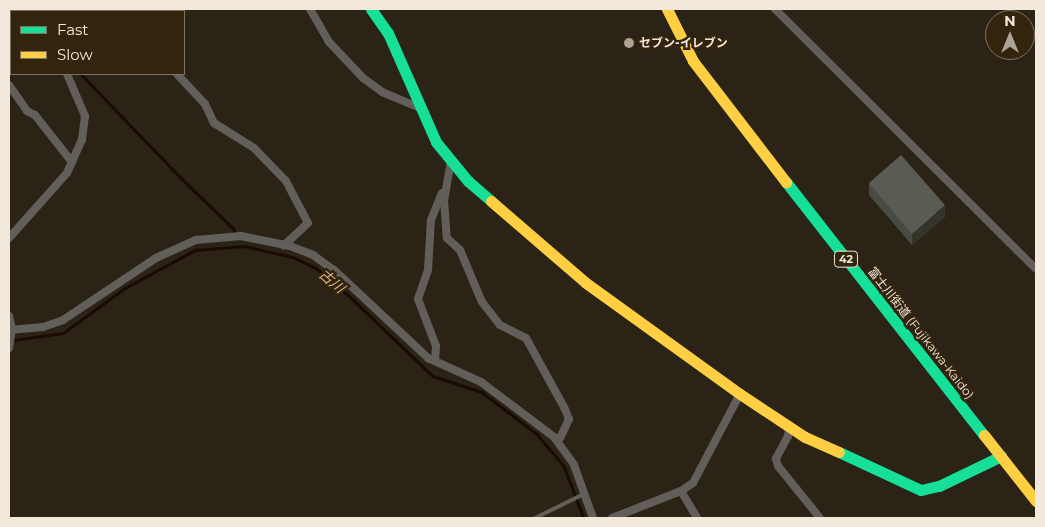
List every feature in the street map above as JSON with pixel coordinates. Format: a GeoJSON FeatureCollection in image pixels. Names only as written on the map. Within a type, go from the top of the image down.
{"type":"FeatureCollection","features":[{"type":"Feature","properties":{"kind":"street"},"geometry":{"type":"LineString","coordinates":[[310,9],[329,42],[363,78],[382,92],[420,108]]}},
{"type":"Feature","properties":{"kind":"street"},"geometry":{"type":"LineString","coordinates":[[371,9],[388,33],[436,142],[487,199],[586,283],[740,394],[789,428],[921,490],[939,486],[1001,456]]}},
{"type":"Feature","properties":{"kind":"street","name":"富士川街道 (Fujikawa-Kaido)"},"geometry":{"type":"LineString","coordinates":[[667,9],[693,61],[713,89],[1036,501]]}},
{"type":"Feature","properties":{"kind":"street"},"geometry":{"type":"LineString","coordinates":[[775,9],[1036,269]]}},
{"type":"Feature","properties":{"kind":"street"},"geometry":{"type":"LineString","coordinates":[[10,232],[67,173],[72,162],[85,126],[84,116],[67,75]]}},
{"type":"Feature","properties":{"kind":"street"},"geometry":{"type":"LineString","coordinates":[[178,75],[205,104],[214,123],[254,148],[286,181],[308,223],[284,244]]}},
{"type":"Feature","properties":{"kind":"street"},"geometry":{"type":"LineString","coordinates":[[9,85],[27,111],[35,115],[72,162]]}},
{"type":"Feature","properties":{"kind":"street"},"geometry":{"type":"LineString","coordinates":[[435,361],[436,346],[418,299],[428,270],[431,220],[446,181],[451,161]]}},
{"type":"Feature","properties":{"kind":"street"},"geometry":{"type":"LineString","coordinates":[[446,181],[447,238],[460,250],[482,302],[500,325],[526,338],[568,419],[560,438]]}},
{"type":"Feature","properties":{"kind":"street"},"geometry":{"type":"LineString","coordinates":[[11,331],[43,328],[63,320],[156,258],[196,240],[241,236],[284,244],[313,255],[334,270],[416,349],[435,361],[488,386],[554,437],[570,457],[593,518]]}},
{"type":"Feature","properties":{"kind":"street"},"geometry":{"type":"LineString","coordinates":[[9,316],[10,346]]}},
{"type":"Feature","properties":{"kind":"street"},"geometry":{"type":"LineString","coordinates":[[612,518],[681,491],[698,477],[711,445],[740,394]]}},
{"type":"Feature","properties":{"kind":"street"},"geometry":{"type":"LineString","coordinates":[[789,428],[788,436],[776,460],[778,466],[820,518]]}},
{"type":"Feature","properties":{"kind":"street"},"geometry":{"type":"LineString","coordinates":[[681,491],[697,518]]}},
{"type":"Feature","properties":{"kind":"lane"},"geometry":{"type":"LineString","coordinates":[[535,518],[583,494]]}},
{"type":"Feature","properties":{"kind":"building"},"geometry":{"type":"Polygon","coordinates":[[[901,155],[945,205],[912,234],[869,183],[901,155]]]}},
{"type":"Feature","properties":{"kind":"waterway"},"geometry":{"type":"LineString","coordinates":[[82,75],[181,178],[234,229],[234,234]]}},
{"type":"Feature","properties":{"kind":"waterway","name":"古川"},"geometry":{"type":"LineString","coordinates":[[13,340],[63,333],[125,288],[195,250],[244,246],[293,257],[316,268],[345,292],[433,376],[482,392],[537,434],[564,466],[584,518]]}},
{"type":"Feature","properties":{"kind":"traffic: fast"},"geometry":{"type":"LineString","coordinates":[[371,9],[388,33],[436,142],[468,181],[491,201]]}},
{"type":"Feature","properties":{"kind":"traffic: fast"},"geometry":{"type":"LineString","coordinates":[[786,182],[984,435]]}},
{"type":"Feature","properties":{"kind":"traffic: fast"},"geometry":{"type":"LineString","coordinates":[[839,452],[921,490],[939,486],[1001,456]]}},
{"type":"Feature","properties":{"kind":"traffic: slow"},"geometry":{"type":"LineString","coordinates":[[667,9],[693,61],[786,182]]}},
{"type":"Feature","properties":{"kind":"traffic: slow"},"geometry":{"type":"LineString","coordinates":[[491,201],[586,283],[740,394],[805,437],[839,452]]}},
{"type":"Feature","properties":{"kind":"traffic: slow"},"geometry":{"type":"LineString","coordinates":[[984,435],[1036,501]]}},
{"type":"Feature","properties":{"kind":"place","name":"セブン-イレブン"},"geometry":{"type":"Point","coordinates":[629,43]}}]}
